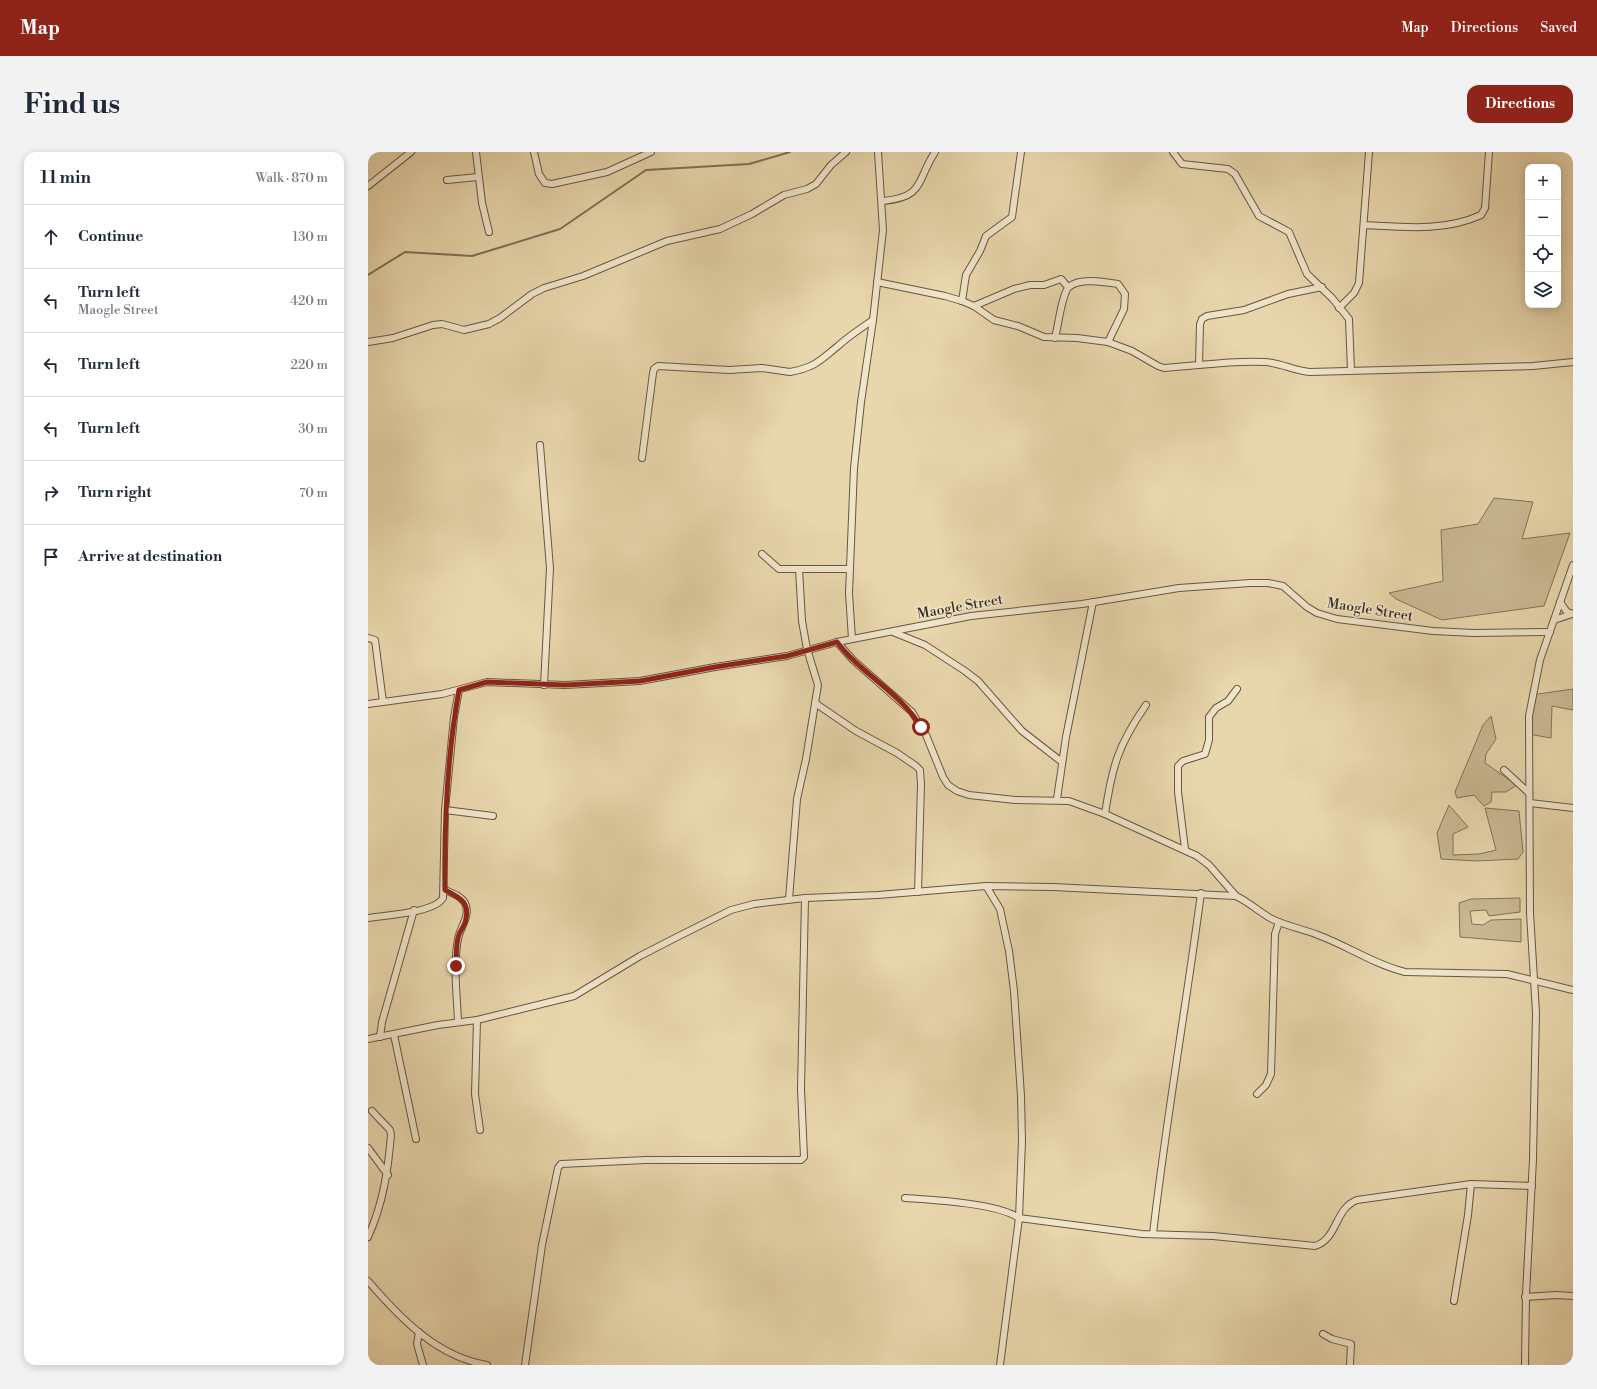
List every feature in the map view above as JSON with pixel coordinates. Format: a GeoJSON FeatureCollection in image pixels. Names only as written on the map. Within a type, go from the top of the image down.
{"type":"FeatureCollection","features":[{"type":"Feature","properties":{"kind":"street"},"geometry":{"type":"LineString","coordinates":[[368,186],[411,152]]}},
{"type":"Feature","properties":{"kind":"street"},"geometry":{"type":"LineString","coordinates":[[476,152],[478,177],[489,232]]}},
{"type":"Feature","properties":{"kind":"street"},"geometry":{"type":"LineString","coordinates":[[534,152],[539,174],[545,183],[552,184],[607,172],[651,152]]}},
{"type":"Feature","properties":{"kind":"street"},"geometry":{"type":"LineString","coordinates":[[368,342],[394,338],[433,325],[442,324],[464,330],[489,324],[500,318],[532,294],[544,288],[583,276],[620,259],[667,241],[720,229],[752,214],[784,195],[807,189],[816,184],[831,165],[846,152]]}},
{"type":"Feature","properties":{"kind":"street"},"geometry":{"type":"LineString","coordinates":[[852,639],[850,568],[851,523],[860,409],[873,320],[883,230],[883,201],[878,152]]}},
{"type":"Feature","properties":{"kind":"street"},"geometry":{"type":"LineString","coordinates":[[883,201],[908,196],[917,188],[935,152]]}},
{"type":"Feature","properties":{"kind":"street"},"geometry":{"type":"LineString","coordinates":[[962,301],[966,275],[980,251],[986,236],[1012,217],[1015,206],[1021,152]]}},
{"type":"Feature","properties":{"kind":"street"},"geometry":{"type":"LineString","coordinates":[[1173,152],[1182,164],[1228,169],[1235,174],[1259,216],[1289,232],[1295,243],[1304,269],[1322,287],[1349,319],[1351,371]]}},
{"type":"Feature","properties":{"kind":"street"},"geometry":{"type":"LineString","coordinates":[[1339,308],[1354,293],[1359,283],[1369,152]]}},
{"type":"Feature","properties":{"kind":"street"},"geometry":{"type":"LineString","coordinates":[[1364,224],[1417,228],[1466,221],[1481,216],[1485,208],[1489,152]]}},
{"type":"Feature","properties":{"kind":"street"},"geometry":{"type":"LineString","coordinates":[[447,180],[478,177]]}},
{"type":"Feature","properties":{"kind":"street"},"geometry":{"type":"LineString","coordinates":[[974,306],[1001,293],[1023,286],[1044,285],[1061,279],[1068,287]]}},
{"type":"Feature","properties":{"kind":"street"},"geometry":{"type":"LineString","coordinates":[[1055,338],[1068,287],[1073,284],[1092,280],[1118,284],[1124,290],[1126,299],[1124,309],[1108,342]]}},
{"type":"Feature","properties":{"kind":"street"},"geometry":{"type":"LineString","coordinates":[[877,282],[962,301],[974,306],[994,320],[1018,326],[1044,337],[1077,338],[1108,342],[1132,351],[1164,368],[1255,362],[1277,364],[1298,371],[1351,371],[1533,366],[1573,362]]}},
{"type":"Feature","properties":{"kind":"street"},"geometry":{"type":"LineString","coordinates":[[1199,365],[1200,324],[1202,319],[1207,316],[1244,310],[1288,294],[1322,287]]}},
{"type":"Feature","properties":{"kind":"street"},"geometry":{"type":"LineString","coordinates":[[642,458],[653,373],[658,366],[728,370],[745,368],[786,372],[797,371],[822,361],[838,345],[873,320]]}},
{"type":"Feature","properties":{"kind":"street"},"geometry":{"type":"LineString","coordinates":[[540,445],[550,568],[544,685]]}},
{"type":"Feature","properties":{"kind":"street"},"geometry":{"type":"LineString","coordinates":[[762,554],[779,569],[850,568]]}},
{"type":"Feature","properties":{"kind":"street"},"geometry":{"type":"LineString","coordinates":[[1525,1365],[1526,1297],[1532,1186],[1536,1026],[1530,913],[1529,716],[1533,688],[1573,565]]}},
{"type":"Feature","properties":{"kind":"street"},"geometry":{"type":"LineString","coordinates":[[789,899],[797,799],[806,759],[815,703],[817,678],[807,650],[802,621],[798,569]]}},
{"type":"Feature","properties":{"kind":"street","name":"Maogle Street"},"geometry":{"type":"LineString","coordinates":[[368,704],[459,690],[487,682],[544,685],[611,684],[640,681],[715,667],[787,656],[837,642],[972,616],[1093,602],[1179,588],[1268,583],[1283,586],[1306,607],[1317,613],[1337,619],[1433,631],[1474,633],[1550,632]]}},
{"type":"Feature","properties":{"kind":"street"},"geometry":{"type":"LineString","coordinates":[[1057,799],[1062,762],[1093,602]]}},
{"type":"Feature","properties":{"kind":"street"},"geometry":{"type":"LineString","coordinates":[[1560,602],[1567,612],[1573,614]]}},
{"type":"Feature","properties":{"kind":"street"},"geometry":{"type":"LineString","coordinates":[[1554,620],[1573,614]]}},
{"type":"Feature","properties":{"kind":"street"},"geometry":{"type":"LineString","coordinates":[[893,632],[925,645],[965,671],[978,681],[1022,731],[1062,762]]}},
{"type":"Feature","properties":{"kind":"street"},"geometry":{"type":"LineString","coordinates":[[368,638],[375,640],[383,702]]}},
{"type":"Feature","properties":{"kind":"street"},"geometry":{"type":"LineString","coordinates":[[837,642],[853,660],[912,712],[926,735],[937,764],[948,785],[957,791],[969,795],[1015,800],[1057,799],[1080,804],[1185,849],[1209,865],[1236,896]]}},
{"type":"Feature","properties":{"kind":"street"},"geometry":{"type":"LineString","coordinates":[[1185,849],[1178,792],[1178,766],[1183,761],[1206,754],[1209,717],[1216,708],[1228,701],[1236,689]]}},
{"type":"Feature","properties":{"kind":"street"},"geometry":{"type":"LineString","coordinates":[[368,918],[430,908],[440,903],[443,898],[445,890],[446,810],[454,717],[459,690]]}},
{"type":"Feature","properties":{"kind":"street"},"geometry":{"type":"LineString","coordinates":[[815,703],[856,731],[897,753],[920,770],[921,784],[918,892]]}},
{"type":"Feature","properties":{"kind":"street"},"geometry":{"type":"LineString","coordinates":[[1104,814],[1114,762],[1130,727],[1146,705]]}},
{"type":"Feature","properties":{"kind":"street"},"geometry":{"type":"LineString","coordinates":[[1504,770],[1529,793]]}},
{"type":"Feature","properties":{"kind":"street"},"geometry":{"type":"LineString","coordinates":[[1530,803],[1573,808]]}},
{"type":"Feature","properties":{"kind":"street"},"geometry":{"type":"LineString","coordinates":[[446,810],[493,816]]}},
{"type":"Feature","properties":{"kind":"street"},"geometry":{"type":"LineString","coordinates":[[986,886],[1000,909],[1009,951],[1014,991],[1022,1141],[1018,1218],[1000,1365]]}},
{"type":"Feature","properties":{"kind":"street"},"geometry":{"type":"LineString","coordinates":[[368,1039],[394,1035],[421,1028],[477,1020],[574,996],[640,956],[731,910],[754,904],[789,899],[918,892],[986,886],[1201,893],[1236,896],[1246,900],[1262,913],[1279,922],[1317,934],[1360,956],[1389,968],[1405,972],[1496,973],[1534,980],[1573,990]]}},
{"type":"Feature","properties":{"kind":"street"},"geometry":{"type":"LineString","coordinates":[[445,890],[462,898],[466,905],[466,917],[458,936],[456,949],[458,1022]]}},
{"type":"Feature","properties":{"kind":"street"},"geometry":{"type":"LineString","coordinates":[[1154,1234],[1162,1159],[1188,991],[1201,893]]}},
{"type":"Feature","properties":{"kind":"street"},"geometry":{"type":"LineString","coordinates":[[525,1365],[542,1245],[558,1168],[561,1164],[646,1160],[800,1160],[804,1157],[801,1089],[805,898]]}},
{"type":"Feature","properties":{"kind":"street"},"geometry":{"type":"LineString","coordinates":[[380,1037],[382,1022],[414,910]]}},
{"type":"Feature","properties":{"kind":"street"},"geometry":{"type":"LineString","coordinates":[[1256,1094],[1266,1085],[1271,1074],[1275,934],[1279,922]]}},
{"type":"Feature","properties":{"kind":"street"},"geometry":{"type":"LineString","coordinates":[[477,1020],[475,1094],[480,1130]]}},
{"type":"Feature","properties":{"kind":"street"},"geometry":{"type":"LineString","coordinates":[[394,1035],[416,1139]]}},
{"type":"Feature","properties":{"kind":"street"},"geometry":{"type":"LineString","coordinates":[[368,1238],[381,1203],[388,1175],[391,1133],[372,1111]]}},
{"type":"Feature","properties":{"kind":"street"},"geometry":{"type":"LineString","coordinates":[[368,1148],[388,1175]]}},
{"type":"Feature","properties":{"kind":"street"},"geometry":{"type":"LineString","coordinates":[[905,1198],[964,1204],[1005,1211],[1018,1218],[1154,1234],[1213,1236],[1314,1246],[1323,1243],[1330,1237],[1342,1210],[1349,1203],[1372,1197],[1471,1184],[1532,1186]]}},
{"type":"Feature","properties":{"kind":"street"},"geometry":{"type":"LineString","coordinates":[[1454,1301],[1468,1215],[1471,1184]]}},
{"type":"Feature","properties":{"kind":"street"},"geometry":{"type":"LineString","coordinates":[[368,1282],[419,1332],[456,1357],[487,1365]]}},
{"type":"Feature","properties":{"kind":"street"},"geometry":{"type":"LineString","coordinates":[[1526,1297],[1556,1295],[1573,1296]]}},
{"type":"Feature","properties":{"kind":"street"},"geometry":{"type":"LineString","coordinates":[[419,1332],[417,1335],[417,1344],[423,1365]]}},
{"type":"Feature","properties":{"kind":"street"},"geometry":{"type":"LineString","coordinates":[[1324,1334],[1332,1339],[1351,1344],[1350,1365]]}},
{"type":"Feature","properties":{"kind":"shaded area"},"geometry":{"type":"Polygon","coordinates":[[[1494,498],[1533,502],[1522,539],[1570,533],[1544,606],[1442,620],[1396,599],[1389,593],[1443,581],[1441,530],[1478,524],[1494,498]]]}},
{"type":"Feature","properties":{"kind":"shaded area"},"geometry":{"type":"Polygon","coordinates":[[[1573,689],[1573,710],[1552,706],[1551,738],[1528,734],[1531,695],[1573,689]]]}},
{"type":"Feature","properties":{"kind":"shaded area"},"geometry":{"type":"Polygon","coordinates":[[[1491,716],[1496,739],[1486,754],[1485,763],[1517,785],[1506,792],[1492,792],[1491,802],[1484,806],[1474,795],[1457,798],[1455,792],[1483,725],[1491,716]]]}},
{"type":"Feature","properties":{"kind":"shaded area"},"geometry":{"type":"Polygon","coordinates":[[[1449,805],[1468,827],[1453,834],[1453,855],[1479,854],[1496,850],[1485,808],[1519,811],[1523,852],[1518,859],[1477,861],[1441,859],[1437,833],[1449,805]]]}},
{"type":"Feature","properties":{"kind":"shaded area"},"geometry":{"type":"Polygon","coordinates":[[[1520,898],[1520,912],[1489,916],[1486,910],[1470,911],[1472,924],[1483,925],[1491,920],[1521,919],[1521,942],[1460,937],[1459,903],[1471,899],[1520,898]]]}},
{"type":"Feature","properties":{"kind":"waterway"},"geometry":{"type":"LineString","coordinates":[[368,275],[405,252],[472,256],[560,229],[646,170],[749,164],[790,152]]}},
{"type":"Feature","properties":{"kind":"route"},"geometry":{"type":"LineString","coordinates":[[456,966],[458,936],[464,925],[466,905],[462,898],[445,890],[444,836],[454,717],[459,690],[487,682],[565,685],[640,681],[685,672],[787,656],[837,642],[853,660],[912,712],[921,727]]}}]}
